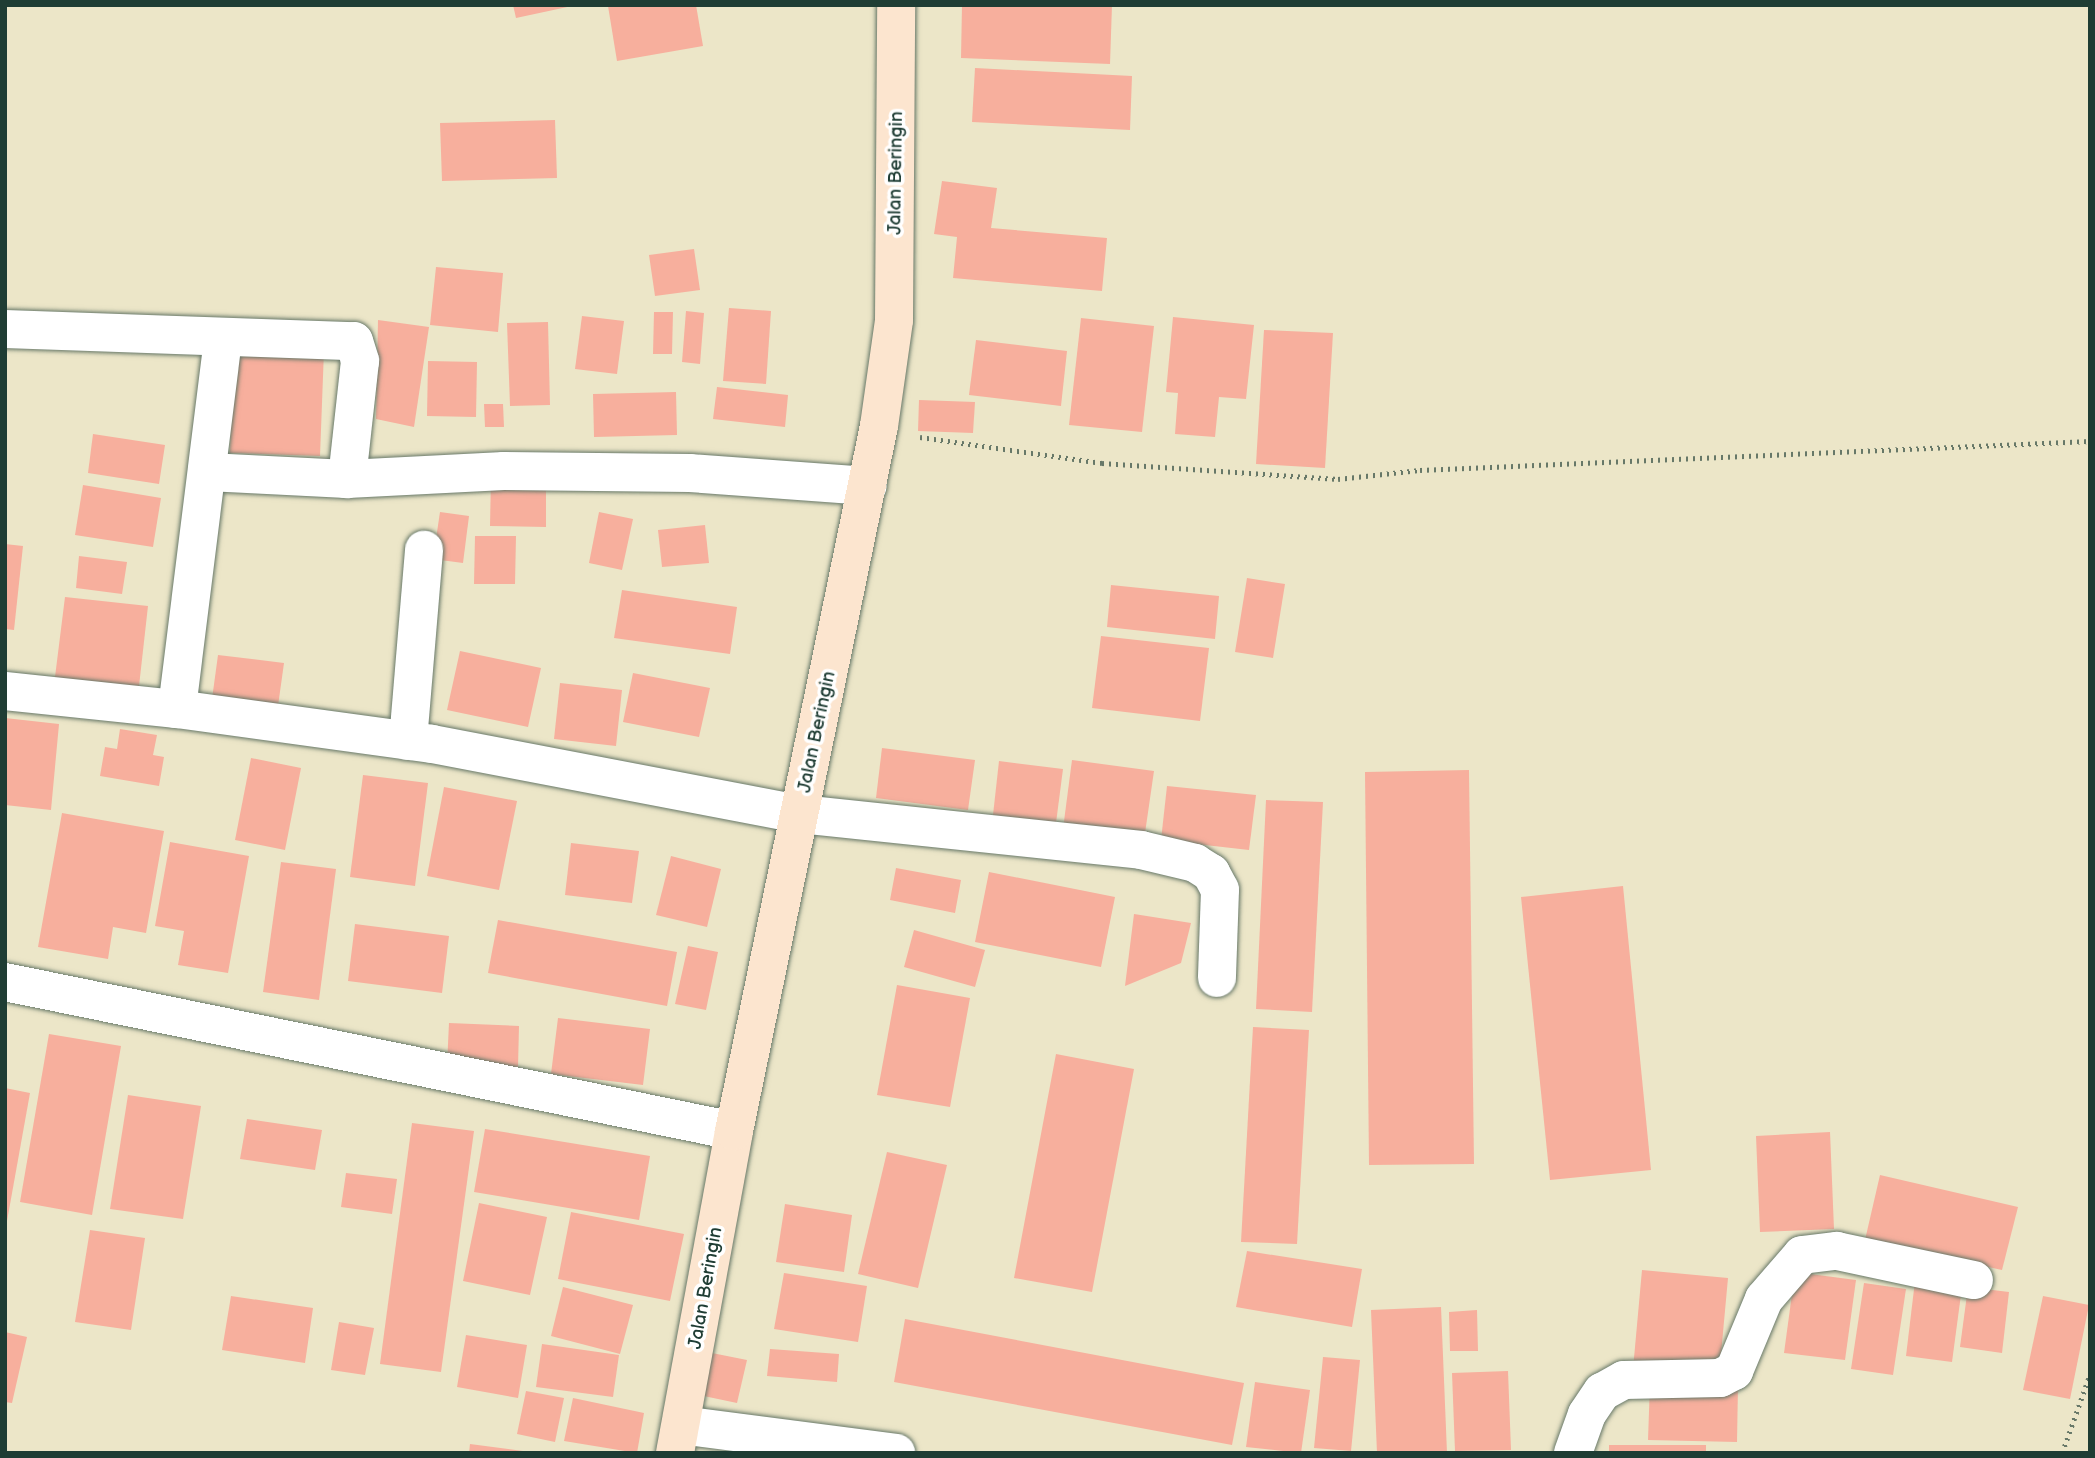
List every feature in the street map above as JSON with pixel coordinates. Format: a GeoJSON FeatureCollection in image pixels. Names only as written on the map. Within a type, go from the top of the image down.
{"type":"FeatureCollection","features":[{"type":"Feature","properties":{"kind":"street","name":"Jalan Beringin"},"geometry":{"type":"LineString","coordinates":[[678,1439],[734,1131],[868,486],[878,426],[894,320],[896,5]]}},
{"type":"Feature","properties":{"kind":"street"},"geometry":{"type":"LineString","coordinates":[[5,329],[223,339],[354,341],[360,361],[346,479]]}},
{"type":"Feature","properties":{"kind":"street"},"geometry":{"type":"LineString","coordinates":[[177,709],[223,339]]}},
{"type":"Feature","properties":{"kind":"street"},"geometry":{"type":"LineString","coordinates":[[208,471],[346,479],[504,471],[677,472],[868,486]]}},
{"type":"Feature","properties":{"kind":"street"},"geometry":{"type":"LineString","coordinates":[[408,741],[424,550]]}},
{"type":"Feature","properties":{"kind":"street"},"geometry":{"type":"LineString","coordinates":[[5,691],[177,709],[408,741],[800,814],[1141,850],[1195,863],[1211,873],[1220,890],[1217,978]]}},
{"type":"Feature","properties":{"kind":"street"},"geometry":{"type":"LineString","coordinates":[[5,982],[734,1131]]}},
{"type":"Feature","properties":{"kind":"street"},"geometry":{"type":"LineString","coordinates":[[1573,1453],[1587,1414],[1602,1392],[1624,1380],[1720,1378],[1734,1371],[1764,1299],[1802,1255],[1837,1251],[1974,1280]]}},
{"type":"Feature","properties":{"kind":"street"},"geometry":{"type":"LineString","coordinates":[[678,1439],[896,1453]]}},
{"type":"Feature","properties":{"kind":"path"},"geometry":{"type":"LineString","coordinates":[[878,426],[934,441],[1102,463],[1338,480],[1420,470],[2090,441]]}},
{"type":"Feature","properties":{"kind":"path"},"geometry":{"type":"LineString","coordinates":[[2062,1453],[2090,1374]]}},
{"type":"Feature","properties":{"kind":"building"},"geometry":{"type":"Polygon","coordinates":[[[513,5],[572,5],[572,6],[516,18],[513,5]]]}},
{"type":"Feature","properties":{"kind":"building"},"geometry":{"type":"Polygon","coordinates":[[[696,5],[703,46],[617,61],[608,6],[696,5]]]}},
{"type":"Feature","properties":{"kind":"building"},"geometry":{"type":"Polygon","coordinates":[[[962,5],[1112,5],[1110,64],[961,58],[962,5]]]}},
{"type":"Feature","properties":{"kind":"building"},"geometry":{"type":"Polygon","coordinates":[[[975,68],[1132,76],[1130,130],[972,122],[975,68]]]}},
{"type":"Feature","properties":{"kind":"building"},"geometry":{"type":"Polygon","coordinates":[[[555,120],[557,178],[442,181],[440,123],[555,120]]]}},
{"type":"Feature","properties":{"kind":"building"},"geometry":{"type":"Polygon","coordinates":[[[942,181],[997,188],[991,228],[1107,238],[1102,291],[953,278],[957,237],[934,234],[942,181]]]}},
{"type":"Feature","properties":{"kind":"building"},"geometry":{"type":"Polygon","coordinates":[[[694,249],[700,290],[655,296],[649,255],[694,249]]]}},
{"type":"Feature","properties":{"kind":"building"},"geometry":{"type":"Polygon","coordinates":[[[436,267],[503,273],[498,332],[430,325],[436,267]]]}},
{"type":"Feature","properties":{"kind":"building"},"geometry":{"type":"Polygon","coordinates":[[[729,308],[771,311],[766,384],[723,381],[729,308]]]}},
{"type":"Feature","properties":{"kind":"building"},"geometry":{"type":"Polygon","coordinates":[[[686,311],[704,313],[700,364],[682,362],[686,311]]]}},
{"type":"Feature","properties":{"kind":"building"},"geometry":{"type":"Polygon","coordinates":[[[654,312],[673,312],[672,354],[653,354],[654,312]]]}},
{"type":"Feature","properties":{"kind":"building"},"geometry":{"type":"Polygon","coordinates":[[[582,316],[624,321],[617,374],[575,369],[582,316]]]}},
{"type":"Feature","properties":{"kind":"building"},"geometry":{"type":"Polygon","coordinates":[[[1173,317],[1254,325],[1246,399],[1219,397],[1215,437],[1175,434],[1178,393],[1166,392],[1173,317]]]}},
{"type":"Feature","properties":{"kind":"building"},"geometry":{"type":"Polygon","coordinates":[[[1081,318],[1154,326],[1142,432],[1069,425],[1081,318]]]}},
{"type":"Feature","properties":{"kind":"building"},"geometry":{"type":"Polygon","coordinates":[[[378,320],[429,327],[414,427],[376,419],[378,320]]]}},
{"type":"Feature","properties":{"kind":"building"},"geometry":{"type":"Polygon","coordinates":[[[548,322],[550,405],[510,406],[507,323],[548,322]]]}},
{"type":"Feature","properties":{"kind":"building"},"geometry":{"type":"Polygon","coordinates":[[[1264,330],[1333,333],[1325,468],[1256,464],[1264,330]]]}},
{"type":"Feature","properties":{"kind":"building"},"geometry":{"type":"Polygon","coordinates":[[[976,340],[1067,351],[1061,406],[969,395],[976,340]]]}},
{"type":"Feature","properties":{"kind":"building"},"geometry":{"type":"Polygon","coordinates":[[[233,347],[324,350],[320,456],[230,453],[233,347]]]}},
{"type":"Feature","properties":{"kind":"building"},"geometry":{"type":"Polygon","coordinates":[[[428,361],[477,362],[476,417],[427,416],[428,361]]]}},
{"type":"Feature","properties":{"kind":"building"},"geometry":{"type":"Polygon","coordinates":[[[717,387],[788,395],[785,427],[713,419],[717,387]]]}},
{"type":"Feature","properties":{"kind":"building"},"geometry":{"type":"Polygon","coordinates":[[[676,392],[677,435],[594,437],[593,394],[676,392]]]}},
{"type":"Feature","properties":{"kind":"building"},"geometry":{"type":"Polygon","coordinates":[[[919,400],[975,402],[973,433],[918,431],[919,400]]]}},
{"type":"Feature","properties":{"kind":"building"},"geometry":{"type":"Polygon","coordinates":[[[484,404],[503,404],[504,427],[485,427],[484,404]]]}},
{"type":"Feature","properties":{"kind":"building"},"geometry":{"type":"Polygon","coordinates":[[[93,434],[165,445],[159,484],[88,473],[93,434]]]}},
{"type":"Feature","properties":{"kind":"building"},"geometry":{"type":"Polygon","coordinates":[[[491,476],[546,477],[546,527],[490,526],[491,476]]]}},
{"type":"Feature","properties":{"kind":"building"},"geometry":{"type":"Polygon","coordinates":[[[83,485],[161,498],[153,547],[75,535],[83,485]]]}},
{"type":"Feature","properties":{"kind":"building"},"geometry":{"type":"Polygon","coordinates":[[[440,512],[469,516],[463,563],[433,559],[440,512]]]}},
{"type":"Feature","properties":{"kind":"building"},"geometry":{"type":"Polygon","coordinates":[[[599,512],[633,519],[622,570],[589,563],[599,512]]]}},
{"type":"Feature","properties":{"kind":"building"},"geometry":{"type":"Polygon","coordinates":[[[705,525],[709,563],[662,567],[658,530],[705,525]]]}},
{"type":"Feature","properties":{"kind":"building"},"geometry":{"type":"Polygon","coordinates":[[[475,536],[516,536],[515,584],[474,584],[475,536]]]}},
{"type":"Feature","properties":{"kind":"building"},"geometry":{"type":"Polygon","coordinates":[[[5,544],[23,546],[14,630],[5,629],[5,544]]]}},
{"type":"Feature","properties":{"kind":"building"},"geometry":{"type":"Polygon","coordinates":[[[79,556],[127,562],[122,594],[76,588],[79,556]]]}},
{"type":"Feature","properties":{"kind":"building"},"geometry":{"type":"Polygon","coordinates":[[[1247,578],[1285,584],[1273,658],[1235,652],[1247,578]]]}},
{"type":"Feature","properties":{"kind":"building"},"geometry":{"type":"Polygon","coordinates":[[[1111,585],[1219,596],[1215,639],[1107,627],[1111,585]]]}},
{"type":"Feature","properties":{"kind":"building"},"geometry":{"type":"Polygon","coordinates":[[[622,590],[737,607],[730,654],[614,638],[622,590]]]}},
{"type":"Feature","properties":{"kind":"building"},"geometry":{"type":"Polygon","coordinates":[[[65,597],[148,606],[138,695],[54,685],[65,597]]]}},
{"type":"Feature","properties":{"kind":"building"},"geometry":{"type":"Polygon","coordinates":[[[1101,636],[1209,648],[1200,721],[1092,708],[1101,636]]]}},
{"type":"Feature","properties":{"kind":"building"},"geometry":{"type":"Polygon","coordinates":[[[460,651],[541,668],[528,727],[447,710],[460,651]]]}},
{"type":"Feature","properties":{"kind":"building"},"geometry":{"type":"Polygon","coordinates":[[[218,655],[284,663],[278,706],[212,699],[218,655]]]}},
{"type":"Feature","properties":{"kind":"building"},"geometry":{"type":"Polygon","coordinates":[[[633,673],[710,688],[699,737],[623,722],[633,673]]]}},
{"type":"Feature","properties":{"kind":"building"},"geometry":{"type":"Polygon","coordinates":[[[560,683],[622,690],[616,746],[554,739],[560,683]]]}},
{"type":"Feature","properties":{"kind":"building"},"geometry":{"type":"Polygon","coordinates":[[[5,718],[59,724],[51,810],[5,805],[5,718]]]}},
{"type":"Feature","properties":{"kind":"building"},"geometry":{"type":"Polygon","coordinates":[[[120,729],[157,735],[153,755],[164,757],[159,786],[100,776],[105,747],[117,749],[120,729]]]}},
{"type":"Feature","properties":{"kind":"building"},"geometry":{"type":"Polygon","coordinates":[[[882,748],[975,760],[968,810],[876,798],[882,748]]]}},
{"type":"Feature","properties":{"kind":"building"},"geometry":{"type":"Polygon","coordinates":[[[251,758],[301,768],[285,850],[235,840],[251,758]]]}},
{"type":"Feature","properties":{"kind":"building"},"geometry":{"type":"Polygon","coordinates":[[[1072,760],[1154,771],[1144,840],[1063,829],[1072,760]]]}},
{"type":"Feature","properties":{"kind":"building"},"geometry":{"type":"Polygon","coordinates":[[[999,761],[1063,769],[1056,823],[993,815],[999,761]]]}},
{"type":"Feature","properties":{"kind":"building"},"geometry":{"type":"Polygon","coordinates":[[[1469,770],[1474,1164],[1369,1165],[1365,772],[1469,770]]]}},
{"type":"Feature","properties":{"kind":"building"},"geometry":{"type":"Polygon","coordinates":[[[363,775],[428,783],[415,886],[350,877],[363,775]]]}},
{"type":"Feature","properties":{"kind":"building"},"geometry":{"type":"Polygon","coordinates":[[[1167,786],[1256,795],[1249,850],[1161,840],[1167,786]]]}},
{"type":"Feature","properties":{"kind":"building"},"geometry":{"type":"Polygon","coordinates":[[[444,787],[517,801],[499,890],[427,876],[444,787]]]}},
{"type":"Feature","properties":{"kind":"building"},"geometry":{"type":"Polygon","coordinates":[[[1266,800],[1323,802],[1312,1012],[1256,1009],[1266,800]]]}},
{"type":"Feature","properties":{"kind":"building"},"geometry":{"type":"Polygon","coordinates":[[[62,813],[164,831],[146,933],[113,927],[108,959],[38,947],[62,813]]]}},
{"type":"Feature","properties":{"kind":"building"},"geometry":{"type":"Polygon","coordinates":[[[170,842],[249,856],[228,973],[178,965],[184,931],[155,926],[170,842]]]}},
{"type":"Feature","properties":{"kind":"building"},"geometry":{"type":"Polygon","coordinates":[[[571,843],[639,851],[632,903],[565,895],[571,843]]]}},
{"type":"Feature","properties":{"kind":"building"},"geometry":{"type":"Polygon","coordinates":[[[671,856],[721,869],[707,927],[656,915],[671,856]]]}},
{"type":"Feature","properties":{"kind":"building"},"geometry":{"type":"Polygon","coordinates":[[[281,862],[336,869],[319,1000],[263,992],[281,862]]]}},
{"type":"Feature","properties":{"kind":"building"},"geometry":{"type":"Polygon","coordinates":[[[896,868],[961,880],[955,913],[890,900],[896,868]]]}},
{"type":"Feature","properties":{"kind":"building"},"geometry":{"type":"Polygon","coordinates":[[[989,872],[1115,897],[1101,967],[975,942],[989,872]]]}},
{"type":"Feature","properties":{"kind":"building"},"geometry":{"type":"Polygon","coordinates":[[[1623,886],[1651,1170],[1550,1180],[1521,897],[1623,886]]]}},
{"type":"Feature","properties":{"kind":"building"},"geometry":{"type":"Polygon","coordinates":[[[1134,914],[1191,923],[1181,963],[1125,986],[1134,914]]]}},
{"type":"Feature","properties":{"kind":"building"},"geometry":{"type":"Polygon","coordinates":[[[498,920],[677,952],[667,1006],[488,973],[498,920]]]}},
{"type":"Feature","properties":{"kind":"building"},"geometry":{"type":"Polygon","coordinates":[[[355,924],[449,936],[442,993],[348,981],[355,924]]]}},
{"type":"Feature","properties":{"kind":"building"},"geometry":{"type":"Polygon","coordinates":[[[914,930],[985,950],[975,987],[904,967],[914,930]]]}},
{"type":"Feature","properties":{"kind":"building"},"geometry":{"type":"Polygon","coordinates":[[[688,946],[718,952],[706,1010],[675,1004],[688,946]]]}},
{"type":"Feature","properties":{"kind":"building"},"geometry":{"type":"Polygon","coordinates":[[[897,985],[970,998],[950,1107],[877,1095],[897,985]]]}},
{"type":"Feature","properties":{"kind":"building"},"geometry":{"type":"Polygon","coordinates":[[[558,1018],[650,1029],[643,1085],[551,1074],[558,1018]]]}},
{"type":"Feature","properties":{"kind":"building"},"geometry":{"type":"Polygon","coordinates":[[[449,1023],[519,1026],[518,1067],[447,1065],[449,1023]]]}},
{"type":"Feature","properties":{"kind":"building"},"geometry":{"type":"Polygon","coordinates":[[[1253,1027],[1309,1030],[1297,1244],[1241,1242],[1253,1027]]]}},
{"type":"Feature","properties":{"kind":"building"},"geometry":{"type":"Polygon","coordinates":[[[49,1034],[121,1046],[92,1215],[20,1202],[49,1034]]]}},
{"type":"Feature","properties":{"kind":"building"},"geometry":{"type":"Polygon","coordinates":[[[1056,1054],[1134,1069],[1092,1292],[1014,1278],[1056,1054]]]}},
{"type":"Feature","properties":{"kind":"building"},"geometry":{"type":"Polygon","coordinates":[[[5,1088],[30,1093],[7,1221],[5,1221],[5,1088]]]}},
{"type":"Feature","properties":{"kind":"building"},"geometry":{"type":"Polygon","coordinates":[[[128,1095],[201,1106],[183,1219],[110,1209],[128,1095]]]}},
{"type":"Feature","properties":{"kind":"building"},"geometry":{"type":"Polygon","coordinates":[[[247,1119],[322,1130],[315,1170],[240,1159],[247,1119]]]}},
{"type":"Feature","properties":{"kind":"building"},"geometry":{"type":"Polygon","coordinates":[[[412,1123],[474,1131],[441,1372],[380,1364],[412,1123]]]}},
{"type":"Feature","properties":{"kind":"building"},"geometry":{"type":"Polygon","coordinates":[[[485,1129],[650,1156],[639,1220],[474,1192],[485,1129]]]}},
{"type":"Feature","properties":{"kind":"building"},"geometry":{"type":"Polygon","coordinates":[[[1830,1132],[1834,1229],[1760,1232],[1756,1136],[1830,1132]]]}},
{"type":"Feature","properties":{"kind":"building"},"geometry":{"type":"Polygon","coordinates":[[[887,1152],[947,1165],[918,1288],[858,1274],[887,1152]]]}},
{"type":"Feature","properties":{"kind":"building"},"geometry":{"type":"Polygon","coordinates":[[[346,1173],[397,1179],[392,1214],[341,1207],[346,1173]]]}},
{"type":"Feature","properties":{"kind":"building"},"geometry":{"type":"Polygon","coordinates":[[[1880,1175],[2018,1207],[2002,1270],[1865,1240],[1880,1175]]]}},
{"type":"Feature","properties":{"kind":"building"},"geometry":{"type":"Polygon","coordinates":[[[479,1203],[547,1217],[530,1295],[463,1281],[479,1203]]]}},
{"type":"Feature","properties":{"kind":"building"},"geometry":{"type":"Polygon","coordinates":[[[785,1204],[852,1215],[844,1272],[776,1262],[785,1204]]]}},
{"type":"Feature","properties":{"kind":"building"},"geometry":{"type":"Polygon","coordinates":[[[571,1212],[684,1234],[670,1301],[558,1279],[571,1212]]]}},
{"type":"Feature","properties":{"kind":"building"},"geometry":{"type":"Polygon","coordinates":[[[90,1230],[145,1238],[131,1330],[75,1322],[90,1230]]]}},
{"type":"Feature","properties":{"kind":"building"},"geometry":{"type":"Polygon","coordinates":[[[1247,1251],[1362,1269],[1352,1327],[1236,1307],[1247,1251]]]}},
{"type":"Feature","properties":{"kind":"building"},"geometry":{"type":"Polygon","coordinates":[[[1642,1270],[1728,1278],[1719,1376],[1633,1369],[1642,1270]]]}},
{"type":"Feature","properties":{"kind":"building"},"geometry":{"type":"Polygon","coordinates":[[[1795,1272],[1856,1280],[1845,1360],[1784,1353],[1795,1272]]]}},
{"type":"Feature","properties":{"kind":"building"},"geometry":{"type":"Polygon","coordinates":[[[784,1273],[867,1286],[858,1342],[774,1329],[784,1273]]]}},
{"type":"Feature","properties":{"kind":"building"},"geometry":{"type":"Polygon","coordinates":[[[1915,1281],[1962,1287],[1952,1362],[1906,1356],[1915,1281]]]}},
{"type":"Feature","properties":{"kind":"building"},"geometry":{"type":"Polygon","coordinates":[[[1864,1283],[1906,1289],[1893,1375],[1851,1369],[1864,1283]]]}},
{"type":"Feature","properties":{"kind":"building"},"geometry":{"type":"Polygon","coordinates":[[[563,1287],[633,1305],[620,1354],[551,1336],[563,1287]]]}},
{"type":"Feature","properties":{"kind":"building"},"geometry":{"type":"Polygon","coordinates":[[[1968,1287],[2009,1292],[2002,1353],[1960,1347],[1968,1287]]]}},
{"type":"Feature","properties":{"kind":"building"},"geometry":{"type":"Polygon","coordinates":[[[231,1296],[313,1308],[305,1363],[222,1350],[231,1296]]]}},
{"type":"Feature","properties":{"kind":"building"},"geometry":{"type":"Polygon","coordinates":[[[2043,1296],[2089,1305],[2070,1399],[2023,1390],[2043,1296]]]}},
{"type":"Feature","properties":{"kind":"building"},"geometry":{"type":"Polygon","coordinates":[[[1441,1307],[1447,1453],[1377,1453],[1371,1310],[1441,1307]]]}},
{"type":"Feature","properties":{"kind":"building"},"geometry":{"type":"Polygon","coordinates":[[[1477,1310],[1478,1351],[1450,1351],[1449,1312],[1477,1310]]]}},
{"type":"Feature","properties":{"kind":"building"},"geometry":{"type":"Polygon","coordinates":[[[905,1319],[1244,1383],[1232,1445],[894,1382],[905,1319]]]}},
{"type":"Feature","properties":{"kind":"building"},"geometry":{"type":"Polygon","coordinates":[[[339,1322],[374,1328],[365,1375],[331,1370],[339,1322]]]}},
{"type":"Feature","properties":{"kind":"building"},"geometry":{"type":"Polygon","coordinates":[[[5,1332],[27,1337],[12,1403],[5,1402],[5,1332]]]}},
{"type":"Feature","properties":{"kind":"building"},"geometry":{"type":"Polygon","coordinates":[[[466,1335],[527,1345],[518,1398],[457,1387],[466,1335]]]}},
{"type":"Feature","properties":{"kind":"building"},"geometry":{"type":"Polygon","coordinates":[[[542,1344],[619,1355],[613,1397],[536,1387],[542,1344]]]}},
{"type":"Feature","properties":{"kind":"building"},"geometry":{"type":"Polygon","coordinates":[[[770,1349],[839,1354],[837,1382],[767,1376],[770,1349]]]}},
{"type":"Feature","properties":{"kind":"building"},"geometry":{"type":"Polygon","coordinates":[[[707,1352],[747,1360],[737,1403],[699,1395],[707,1352]]]}},
{"type":"Feature","properties":{"kind":"building"},"geometry":{"type":"Polygon","coordinates":[[[1323,1357],[1360,1360],[1351,1451],[1314,1448],[1323,1357]]]}},
{"type":"Feature","properties":{"kind":"building"},"geometry":{"type":"Polygon","coordinates":[[[1508,1371],[1511,1450],[1455,1451],[1452,1373],[1508,1371]]]}},
{"type":"Feature","properties":{"kind":"building"},"geometry":{"type":"Polygon","coordinates":[[[1255,1382],[1310,1390],[1301,1453],[1246,1447],[1255,1382]]]}},
{"type":"Feature","properties":{"kind":"building"},"geometry":{"type":"Polygon","coordinates":[[[1650,1383],[1738,1385],[1737,1442],[1648,1440],[1650,1383]]]}},
{"type":"Feature","properties":{"kind":"building"},"geometry":{"type":"Polygon","coordinates":[[[526,1391],[564,1398],[555,1442],[517,1434],[526,1391]]]}},
{"type":"Feature","properties":{"kind":"building"},"geometry":{"type":"Polygon","coordinates":[[[573,1398],[644,1413],[637,1453],[564,1441],[573,1398]]]}},
{"type":"Feature","properties":{"kind":"building"},"geometry":{"type":"Polygon","coordinates":[[[470,1444],[523,1451],[523,1453],[469,1453],[470,1444]]]}},
{"type":"Feature","properties":{"kind":"building"},"geometry":{"type":"Polygon","coordinates":[[[1609,1445],[1706,1445],[1706,1453],[1609,1453],[1609,1445]]]}}]}
